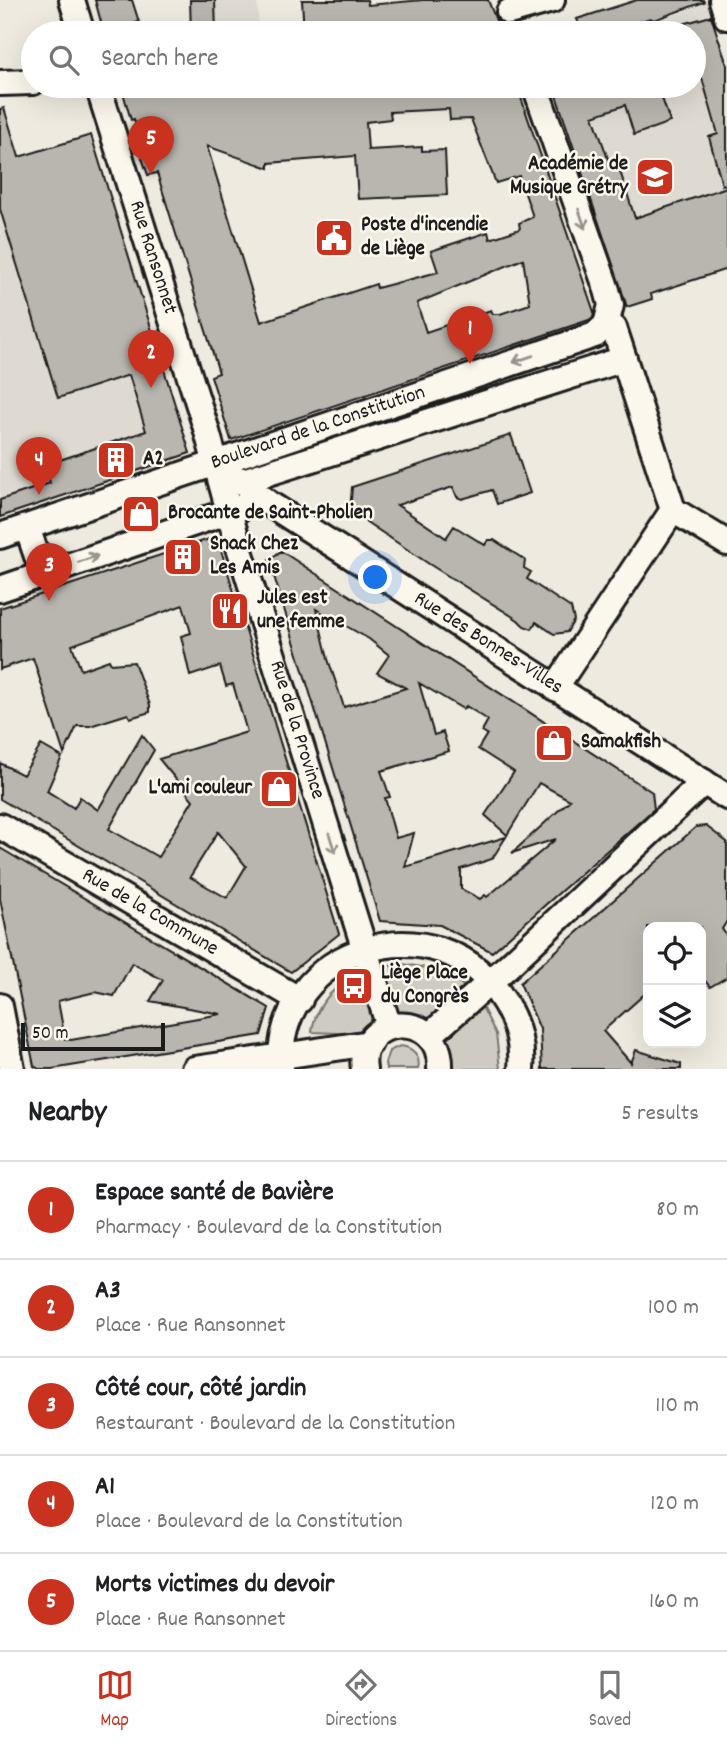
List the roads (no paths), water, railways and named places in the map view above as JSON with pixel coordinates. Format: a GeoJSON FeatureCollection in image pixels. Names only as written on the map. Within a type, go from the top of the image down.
{"type":"FeatureCollection","features":[{"type":"Feature","properties":{"kind":"street"},"geometry":{"type":"LineString","coordinates":[[72,0],[78,21]]}},
{"type":"Feature","properties":{"kind":"street"},"geometry":{"type":"LineString","coordinates":[[510,15],[552,0]]}},
{"type":"Feature","properties":{"kind":"street"},"geometry":{"type":"LineString","coordinates":[[722,0],[727,17]]}},
{"type":"Feature","properties":{"kind":"street"},"geometry":{"type":"LineString","coordinates":[[0,83],[21,82]]}},
{"type":"Feature","properties":{"kind":"street","name":"Rue Ransonnet"},"geometry":{"type":"LineString","coordinates":[[102,98],[217,463],[229,511]]}},
{"type":"Feature","properties":{"kind":"street"},"geometry":{"type":"LineString","coordinates":[[539,98],[607,290],[611,305],[606,325],[614,328],[673,510],[727,543]]}},
{"type":"Feature","properties":{"kind":"street","name":"Boulevard de la Constitution"},"geometry":{"type":"LineString","coordinates":[[0,536],[595,335],[606,325]]}},
{"type":"Feature","properties":{"kind":"street","name":"Boulevard de la Constitution"},"geometry":{"type":"LineString","coordinates":[[240,482],[624,359]]}},
{"type":"Feature","properties":{"kind":"street","name":"Rue des Bonnes-Villes"},"geometry":{"type":"LineString","coordinates":[[217,463],[263,500],[720,791]]}},
{"type":"Feature","properties":{"kind":"street"},"geometry":{"type":"LineString","coordinates":[[0,589],[263,500]]}},
{"type":"Feature","properties":{"kind":"street"},"geometry":{"type":"LineString","coordinates":[[555,688],[673,510]]}},
{"type":"Feature","properties":{"kind":"street","name":"Rue de la Province"},"geometry":{"type":"LineString","coordinates":[[229,511],[389,1027]]}},
{"type":"Feature","properties":{"kind":"street"},"geometry":{"type":"LineString","coordinates":[[27,527],[43,574]]}},
{"type":"Feature","properties":{"kind":"street"},"geometry":{"type":"LineString","coordinates":[[429,1036],[489,982],[720,791]]}},
{"type":"Feature","properties":{"kind":"street","name":"Rue de la Commune"},"geometry":{"type":"LineString","coordinates":[[0,826],[300,1000]]}},
{"type":"Feature","properties":{"kind":"street"},"geometry":{"type":"LineString","coordinates":[[281,1063],[287,1025],[300,1000],[317,977],[332,965],[366,948],[403,943],[432,946],[471,964],[489,982],[509,1010],[516,1028],[521,1046],[521,1069]]}},
{"type":"Feature","properties":{"kind":"street"},"geometry":{"type":"LineString","coordinates":[[0,1006],[12,1069]]}},
{"type":"Feature","properties":{"kind":"street"},"geometry":{"type":"LineString","coordinates":[[364,1069],[366,1049],[373,1037],[398,1025],[412,1026],[429,1036],[439,1054],[440,1069]]}},
{"type":"Feature","properties":{"kind":"street"},"geometry":{"type":"LineString","coordinates":[[194,1069],[281,1063],[370,1043]]}},
{"type":"Feature","properties":{"kind":"place","name":"Morts victimes du devoir"},"geometry":{"type":"Point","coordinates":[151,174]}},
{"type":"Feature","properties":{"kind":"place","name":"Académie de Musique Grétry"},"geometry":{"type":"Point","coordinates":[655,177]}},
{"type":"Feature","properties":{"kind":"place","name":"Poste d'incendie de Liège"},"geometry":{"type":"Point","coordinates":[334,238]}},
{"type":"Feature","properties":{"kind":"place","name":"Espace santé de Bavière"},"geometry":{"type":"Point","coordinates":[470,364]}},
{"type":"Feature","properties":{"kind":"place","name":"A3"},"geometry":{"type":"Point","coordinates":[151,388]}},
{"type":"Feature","properties":{"kind":"place","name":"A2"},"geometry":{"type":"Point","coordinates":[116,460]}},
{"type":"Feature","properties":{"kind":"place","name":"A1"},"geometry":{"type":"Point","coordinates":[39,495]}},
{"type":"Feature","properties":{"kind":"place","name":"Brocante de Saint-Pholien"},"geometry":{"type":"Point","coordinates":[141,514]}},
{"type":"Feature","properties":{"kind":"place","name":"Snack Chez Les Amis"},"geometry":{"type":"Point","coordinates":[183,557]}},
{"type":"Feature","properties":{"kind":"place","name":"Côté cour, côté jardin"},"geometry":{"type":"Point","coordinates":[49,601]}},
{"type":"Feature","properties":{"kind":"place","name":"Jules est une femme"},"geometry":{"type":"Point","coordinates":[230,611]}},
{"type":"Feature","properties":{"kind":"place","name":"Samakfish"},"geometry":{"type":"Point","coordinates":[554,743]}},
{"type":"Feature","properties":{"kind":"place","name":"L'ami couleur"},"geometry":{"type":"Point","coordinates":[279,789]}},
{"type":"Feature","properties":{"kind":"place","name":"Liège Place du Congrès"},"geometry":{"type":"Point","coordinates":[354,986]}}]}
